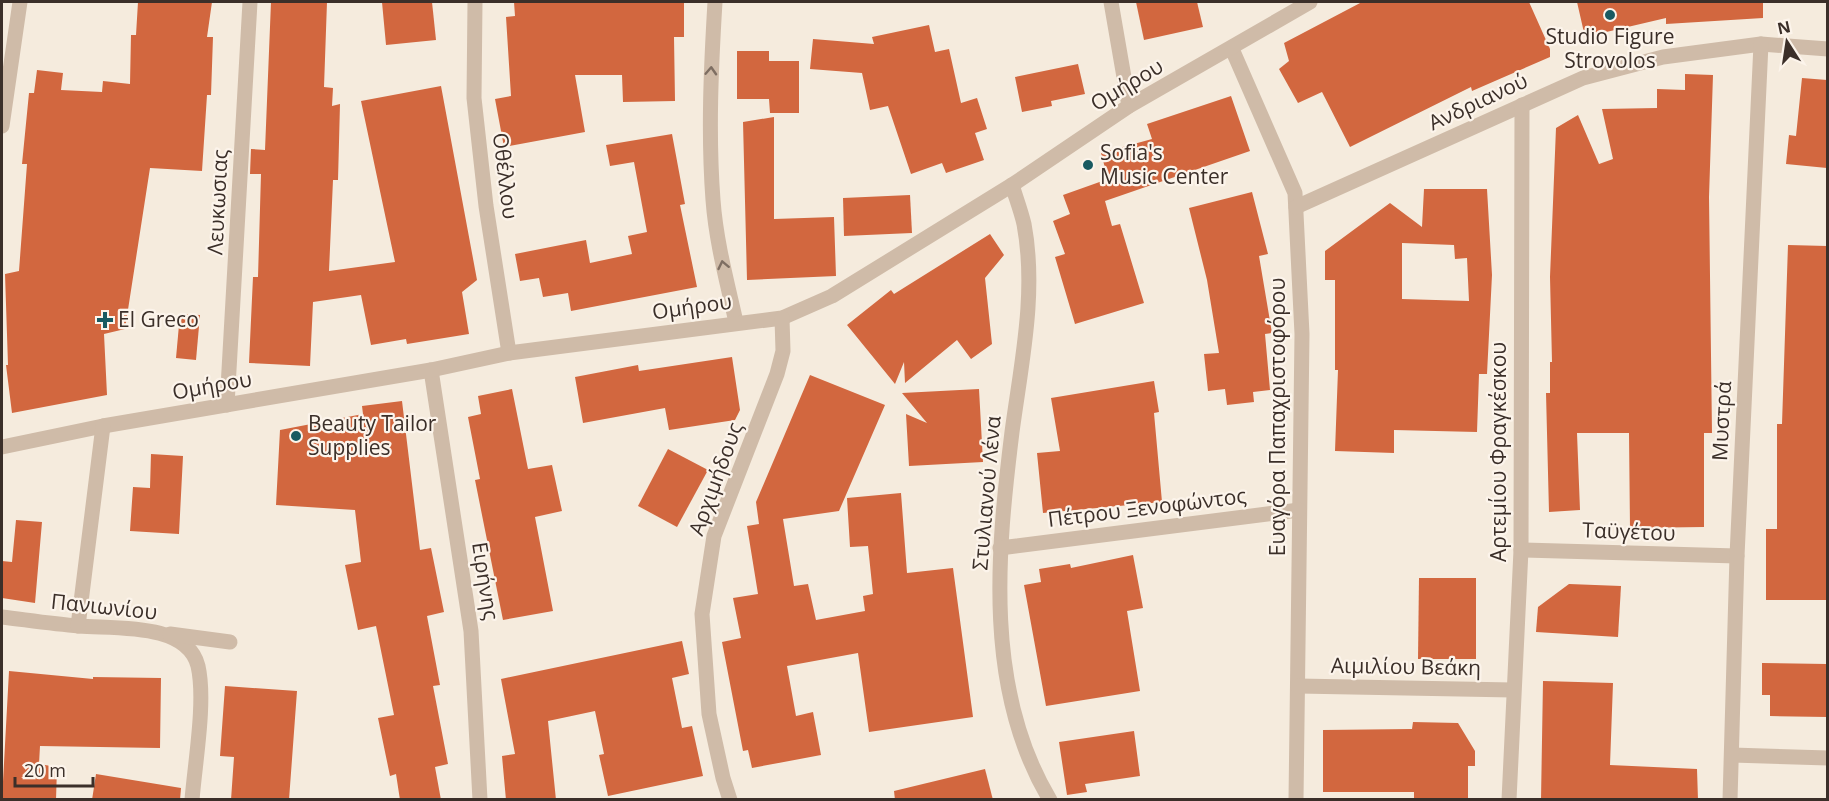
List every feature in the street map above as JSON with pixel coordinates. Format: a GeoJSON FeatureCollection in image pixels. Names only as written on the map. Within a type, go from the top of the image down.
{"type":"FeatureCollection","features":[{"type":"Feature","properties":{"kind":"street"},"geometry":{"type":"LineString","coordinates":[[2,126],[20,2]]}},
{"type":"Feature","properties":{"kind":"street","name":"Λευκωσιας"},"geometry":{"type":"LineString","coordinates":[[227,405],[250,2]]}},
{"type":"Feature","properties":{"kind":"street","name":"Οθέλλου"},"geometry":{"type":"LineString","coordinates":[[475,2],[474,98],[486,206],[510,353]]}},
{"type":"Feature","properties":{"kind":"street"},"geometry":{"type":"LineString","coordinates":[[715,2],[710,94],[713,201],[722,259],[736,322]]}},
{"type":"Feature","properties":{"kind":"street"},"geometry":{"type":"LineString","coordinates":[[1111,2],[1129,106]]}},
{"type":"Feature","properties":{"kind":"street","name":"Ομήρου"},"geometry":{"type":"LineString","coordinates":[[2,447],[103,426],[431,370],[510,353],[736,322],[782,318],[832,296],[1012,185],[1129,106],[1232,49],[1310,2]]}},
{"type":"Feature","properties":{"kind":"street","name":"Ανδριανού"},"geometry":{"type":"LineString","coordinates":[[1296,207],[1578,80],[1663,57],[1761,44],[1827,49]]}},
{"type":"Feature","properties":{"kind":"street","name":"Μυστρά"},"geometry":{"type":"LineString","coordinates":[[1730,800],[1737,556],[1761,44]]}},
{"type":"Feature","properties":{"kind":"street","name":"Ευαγόρα Παπαχριστοφόρου"},"geometry":{"type":"LineString","coordinates":[[1232,49],[1295,194],[1302,334],[1296,800]]}},
{"type":"Feature","properties":{"kind":"street","name":"Αρτεμίου Φραγκέσκου"},"geometry":{"type":"LineString","coordinates":[[1509,800],[1521,550],[1522,105]]}},
{"type":"Feature","properties":{"kind":"street","name":"Στυλιανού Λένα"},"geometry":{"type":"LineString","coordinates":[[1012,185],[1024,224],[1028,274],[1027,326],[1000,548],[1001,621],[1012,707],[1025,749],[1050,800]]}},
{"type":"Feature","properties":{"kind":"street","name":"Αρχιμήδους"},"geometry":{"type":"LineString","coordinates":[[730,800],[709,714],[702,614],[714,536],[777,374],[783,351],[782,318]]}},
{"type":"Feature","properties":{"kind":"street","name":"Ειρήνης"},"geometry":{"type":"LineString","coordinates":[[431,370],[471,631],[480,800]]}},
{"type":"Feature","properties":{"kind":"street"},"geometry":{"type":"LineString","coordinates":[[78,626],[103,426]]}},
{"type":"Feature","properties":{"kind":"street","name":"Πέτρου Ξενοφώντος"},"geometry":{"type":"LineString","coordinates":[[1000,548],[1299,510]]}},
{"type":"Feature","properties":{"kind":"street","name":"Ταϋγέτου"},"geometry":{"type":"LineString","coordinates":[[1521,550],[1737,556]]}},
{"type":"Feature","properties":{"kind":"street","name":"Πανιωνίου"},"geometry":{"type":"LineString","coordinates":[[2,617],[78,626],[147,630],[161,633],[189,649],[197,663],[201,684],[192,800]]}},
{"type":"Feature","properties":{"kind":"street"},"geometry":{"type":"LineString","coordinates":[[161,633],[230,642]]}},
{"type":"Feature","properties":{"kind":"street","name":"Αιμιλίου Βεάκη"},"geometry":{"type":"LineString","coordinates":[[1298,686],[1513,690]]}},
{"type":"Feature","properties":{"kind":"street"},"geometry":{"type":"LineString","coordinates":[[1732,755],[1827,758]]}},
{"type":"Feature","properties":{"kind":"building"},"geometry":{"type":"Polygon","coordinates":[[[138,2],[212,2],[207,37],[213,37],[211,95],[207,95],[202,171],[150,168],[125,329],[104,334],[107,395],[12,413],[6,365],[8,365],[5,274],[19,271],[27,164],[22,164],[29,93],[34,93],[37,70],[63,73],[61,90],[102,92],[103,81],[130,84],[131,35],[136,35],[138,2]]]}},
{"type":"Feature","properties":{"kind":"building"},"geometry":{"type":"Polygon","coordinates":[[[271,2],[327,2],[324,87],[333,88],[332,106],[340,104],[338,180],[333,180],[329,271],[395,262],[361,101],[441,86],[477,280],[462,292],[469,334],[407,344],[406,339],[371,345],[361,295],[313,302],[310,366],[249,363],[253,277],[258,277],[261,174],[250,174],[251,149],[265,150],[271,2]]]}},
{"type":"Feature","properties":{"kind":"building"},"geometry":{"type":"Polygon","coordinates":[[[382,2],[432,2],[436,40],[386,45],[382,2]]]}},
{"type":"Feature","properties":{"kind":"building"},"geometry":{"type":"Polygon","coordinates":[[[514,2],[684,2],[684,37],[674,37],[675,101],[623,102],[622,75],[575,75],[585,132],[504,147],[495,99],[511,96],[506,17],[515,16],[514,2]]]}},
{"type":"Feature","properties":{"kind":"building"},"geometry":{"type":"Polygon","coordinates":[[[1136,2],[1197,2],[1203,27],[1144,40],[1136,2]]]}},
{"type":"Feature","properties":{"kind":"building"},"geometry":{"type":"Polygon","coordinates":[[[1362,2],[1529,2],[1550,49],[1550,57],[1472,91],[1471,87],[1350,147],[1322,92],[1298,103],[1279,69],[1289,61],[1284,43],[1362,2]]]}},
{"type":"Feature","properties":{"kind":"building"},"geometry":{"type":"Polygon","coordinates":[[[1577,2],[1763,2],[1763,18],[1666,24],[1666,18],[1585,37],[1577,2]]]}},
{"type":"Feature","properties":{"kind":"building"},"geometry":{"type":"Polygon","coordinates":[[[929,25],[935,52],[949,49],[961,103],[977,98],[987,129],[975,133],[984,160],[946,173],[942,163],[911,174],[888,106],[870,110],[862,73],[810,69],[813,39],[874,44],[872,37],[929,25]]]}},
{"type":"Feature","properties":{"kind":"building"},"geometry":{"type":"Polygon","coordinates":[[[737,51],[769,51],[769,61],[799,61],[799,113],[770,113],[769,99],[737,99],[737,51]]]}},
{"type":"Feature","properties":{"kind":"building"},"geometry":{"type":"Polygon","coordinates":[[[1078,64],[1085,94],[1051,101],[1052,106],[1022,112],[1015,77],[1078,64]]]}},
{"type":"Feature","properties":{"kind":"building"},"geometry":{"type":"Polygon","coordinates":[[[1685,74],[1713,75],[1709,197],[1712,433],[1704,433],[1704,527],[1630,528],[1629,433],[1577,433],[1580,510],[1549,512],[1546,393],[1550,393],[1550,362],[1552,362],[1550,277],[1556,128],[1578,115],[1599,164],[1613,159],[1602,109],[1657,108],[1657,89],[1685,90],[1685,74]]]}},
{"type":"Feature","properties":{"kind":"building"},"geometry":{"type":"Polygon","coordinates":[[[1802,78],[1827,80],[1827,168],[1786,164],[1789,135],[1796,136],[1802,78]]]}},
{"type":"Feature","properties":{"kind":"building"},"geometry":{"type":"Polygon","coordinates":[[[1231,96],[1250,151],[1105,201],[1112,226],[1120,224],[1144,303],[1075,324],[1055,257],[1065,254],[1053,221],[1070,214],[1063,195],[1108,179],[1101,153],[1152,139],[1147,124],[1231,96]]]}},
{"type":"Feature","properties":{"kind":"building"},"geometry":{"type":"Polygon","coordinates":[[[774,117],[774,219],[834,217],[836,276],[747,280],[743,122],[774,117]]]}},
{"type":"Feature","properties":{"kind":"building"},"geometry":{"type":"Polygon","coordinates":[[[672,134],[685,204],[680,205],[697,287],[571,311],[568,293],[543,297],[539,278],[520,281],[515,254],[586,240],[590,263],[632,254],[628,236],[647,232],[634,162],[610,166],[606,145],[672,134]]]}},
{"type":"Feature","properties":{"kind":"building"},"geometry":{"type":"Polygon","coordinates":[[[1424,189],[1487,189],[1492,275],[1487,374],[1479,374],[1477,432],[1394,430],[1394,453],[1335,451],[1338,370],[1335,370],[1335,280],[1325,280],[1325,251],[1390,203],[1422,227],[1424,189]],[[1402,243],[1402,299],[1469,301],[1467,258],[1455,259],[1454,245],[1402,243]]]}},
{"type":"Feature","properties":{"kind":"building"},"geometry":{"type":"Polygon","coordinates":[[[1252,192],[1268,254],[1259,256],[1272,333],[1265,334],[1270,390],[1253,392],[1254,402],[1227,405],[1225,389],[1208,391],[1204,354],[1219,353],[1207,280],[1189,208],[1252,192]]]}},
{"type":"Feature","properties":{"kind":"building"},"geometry":{"type":"Polygon","coordinates":[[[910,195],[912,233],[844,236],[843,198],[910,195]]]}},
{"type":"Feature","properties":{"kind":"building"},"geometry":{"type":"Polygon","coordinates":[[[990,234],[1004,255],[985,278],[992,344],[971,359],[957,340],[905,383],[904,362],[895,384],[847,325],[891,290],[894,294],[990,234]]]}},
{"type":"Feature","properties":{"kind":"building"},"geometry":{"type":"Polygon","coordinates":[[[1788,245],[1827,246],[1827,600],[1766,600],[1766,529],[1777,529],[1777,424],[1782,424],[1788,245]]]}},
{"type":"Feature","properties":{"kind":"building"},"geometry":{"type":"Polygon","coordinates":[[[180,314],[200,315],[196,360],[176,358],[180,314]]]}},
{"type":"Feature","properties":{"kind":"building"},"geometry":{"type":"Polygon","coordinates":[[[732,357],[740,410],[735,420],[669,430],[665,408],[583,423],[575,377],[638,365],[639,371],[732,357]]]}},
{"type":"Feature","properties":{"kind":"building"},"geometry":{"type":"Polygon","coordinates":[[[810,375],[885,405],[839,511],[783,519],[794,586],[808,584],[816,620],[865,611],[863,596],[873,594],[868,546],[850,547],[847,498],[901,493],[907,573],[953,568],[973,717],[869,732],[858,653],[787,666],[796,716],[813,712],[821,755],[752,768],[748,750],[743,751],[722,642],[741,638],[733,598],[758,594],[747,526],[759,524],[756,502],[810,375]]]}},
{"type":"Feature","properties":{"kind":"building"},"geometry":{"type":"Polygon","coordinates":[[[1154,381],[1159,412],[1154,413],[1162,502],[1043,513],[1037,453],[1060,451],[1051,398],[1154,381]]]}},
{"type":"Feature","properties":{"kind":"building"},"geometry":{"type":"Polygon","coordinates":[[[512,389],[528,469],[552,465],[562,511],[535,517],[553,611],[503,620],[475,480],[480,479],[468,417],[481,414],[478,396],[512,389]]]}},
{"type":"Feature","properties":{"kind":"building"},"geometry":{"type":"Polygon","coordinates":[[[979,389],[983,462],[909,466],[906,414],[927,423],[902,393],[979,389]]]}},
{"type":"Feature","properties":{"kind":"building"},"geometry":{"type":"Polygon","coordinates":[[[402,401],[420,550],[431,548],[444,612],[427,616],[440,685],[433,686],[448,764],[435,767],[441,800],[400,800],[396,774],[390,776],[378,718],[394,715],[376,626],[358,630],[345,565],[361,562],[355,510],[276,505],[280,430],[363,414],[362,406],[402,401]]]}},
{"type":"Feature","properties":{"kind":"building"},"geometry":{"type":"Polygon","coordinates":[[[668,449],[708,470],[677,527],[638,506],[668,449]]]}},
{"type":"Feature","properties":{"kind":"building"},"geometry":{"type":"Polygon","coordinates":[[[151,454],[183,456],[179,534],[130,531],[133,487],[150,488],[151,454]]]}},
{"type":"Feature","properties":{"kind":"building"},"geometry":{"type":"Polygon","coordinates":[[[16,520],[42,522],[35,603],[2,598],[2,561],[12,562],[16,520]]]}},
{"type":"Feature","properties":{"kind":"building"},"geometry":{"type":"Polygon","coordinates":[[[1133,555],[1143,608],[1127,611],[1140,691],[1046,706],[1024,585],[1041,582],[1039,569],[1070,564],[1071,568],[1133,555]]]}},
{"type":"Feature","properties":{"kind":"building"},"geometry":{"type":"Polygon","coordinates":[[[1419,578],[1476,578],[1476,659],[1418,659],[1419,578]]]}},
{"type":"Feature","properties":{"kind":"building"},"geometry":{"type":"Polygon","coordinates":[[[1569,584],[1621,586],[1618,637],[1536,632],[1538,607],[1569,584]]]}},
{"type":"Feature","properties":{"kind":"building"},"geometry":{"type":"Polygon","coordinates":[[[682,641],[689,674],[672,678],[682,728],[692,726],[703,776],[608,796],[599,755],[604,754],[595,711],[548,721],[556,800],[506,800],[502,756],[515,754],[501,679],[682,641]]]}},
{"type":"Feature","properties":{"kind":"building"},"geometry":{"type":"Polygon","coordinates":[[[1762,663],[1827,664],[1827,717],[1770,716],[1770,695],[1762,695],[1762,663]]]}},
{"type":"Feature","properties":{"kind":"building"},"geometry":{"type":"Polygon","coordinates":[[[9,671],[93,679],[93,677],[161,678],[160,748],[40,746],[39,764],[57,767],[56,800],[2,800],[9,671]]]}},
{"type":"Feature","properties":{"kind":"building"},"geometry":{"type":"Polygon","coordinates":[[[1543,681],[1613,683],[1610,765],[1697,769],[1698,800],[1541,800],[1543,681]]]}},
{"type":"Feature","properties":{"kind":"building"},"geometry":{"type":"Polygon","coordinates":[[[225,686],[297,691],[289,800],[231,800],[234,757],[220,756],[225,686]]]}},
{"type":"Feature","properties":{"kind":"building"},"geometry":{"type":"Polygon","coordinates":[[[1413,722],[1458,723],[1475,751],[1475,766],[1468,766],[1468,800],[1414,800],[1414,792],[1323,792],[1323,730],[1412,729],[1413,722]]]}},
{"type":"Feature","properties":{"kind":"building"},"geometry":{"type":"Polygon","coordinates":[[[1134,731],[1140,776],[1085,784],[1087,792],[1067,795],[1059,742],[1134,731]]]}},
{"type":"Feature","properties":{"kind":"building"},"geometry":{"type":"Polygon","coordinates":[[[985,769],[993,800],[895,800],[894,791],[985,769]]]}},
{"type":"Feature","properties":{"kind":"building"},"geometry":{"type":"Polygon","coordinates":[[[96,774],[181,788],[180,800],[92,800],[96,774]]]}},
{"type":"Feature","properties":{"kind":"place","name":"Studio Figure Strovolos"},"geometry":{"type":"Point","coordinates":[1610,15]}},
{"type":"Feature","properties":{"kind":"place","name":"Sofia's Music Center"},"geometry":{"type":"Point","coordinates":[1088,165]}},
{"type":"Feature","properties":{"kind":"place","name":"El Greco"},"geometry":{"type":"Point","coordinates":[105,320]}},
{"type":"Feature","properties":{"kind":"place","name":"Beauty Tailor Supplies"},"geometry":{"type":"Point","coordinates":[296,436]}}]}
